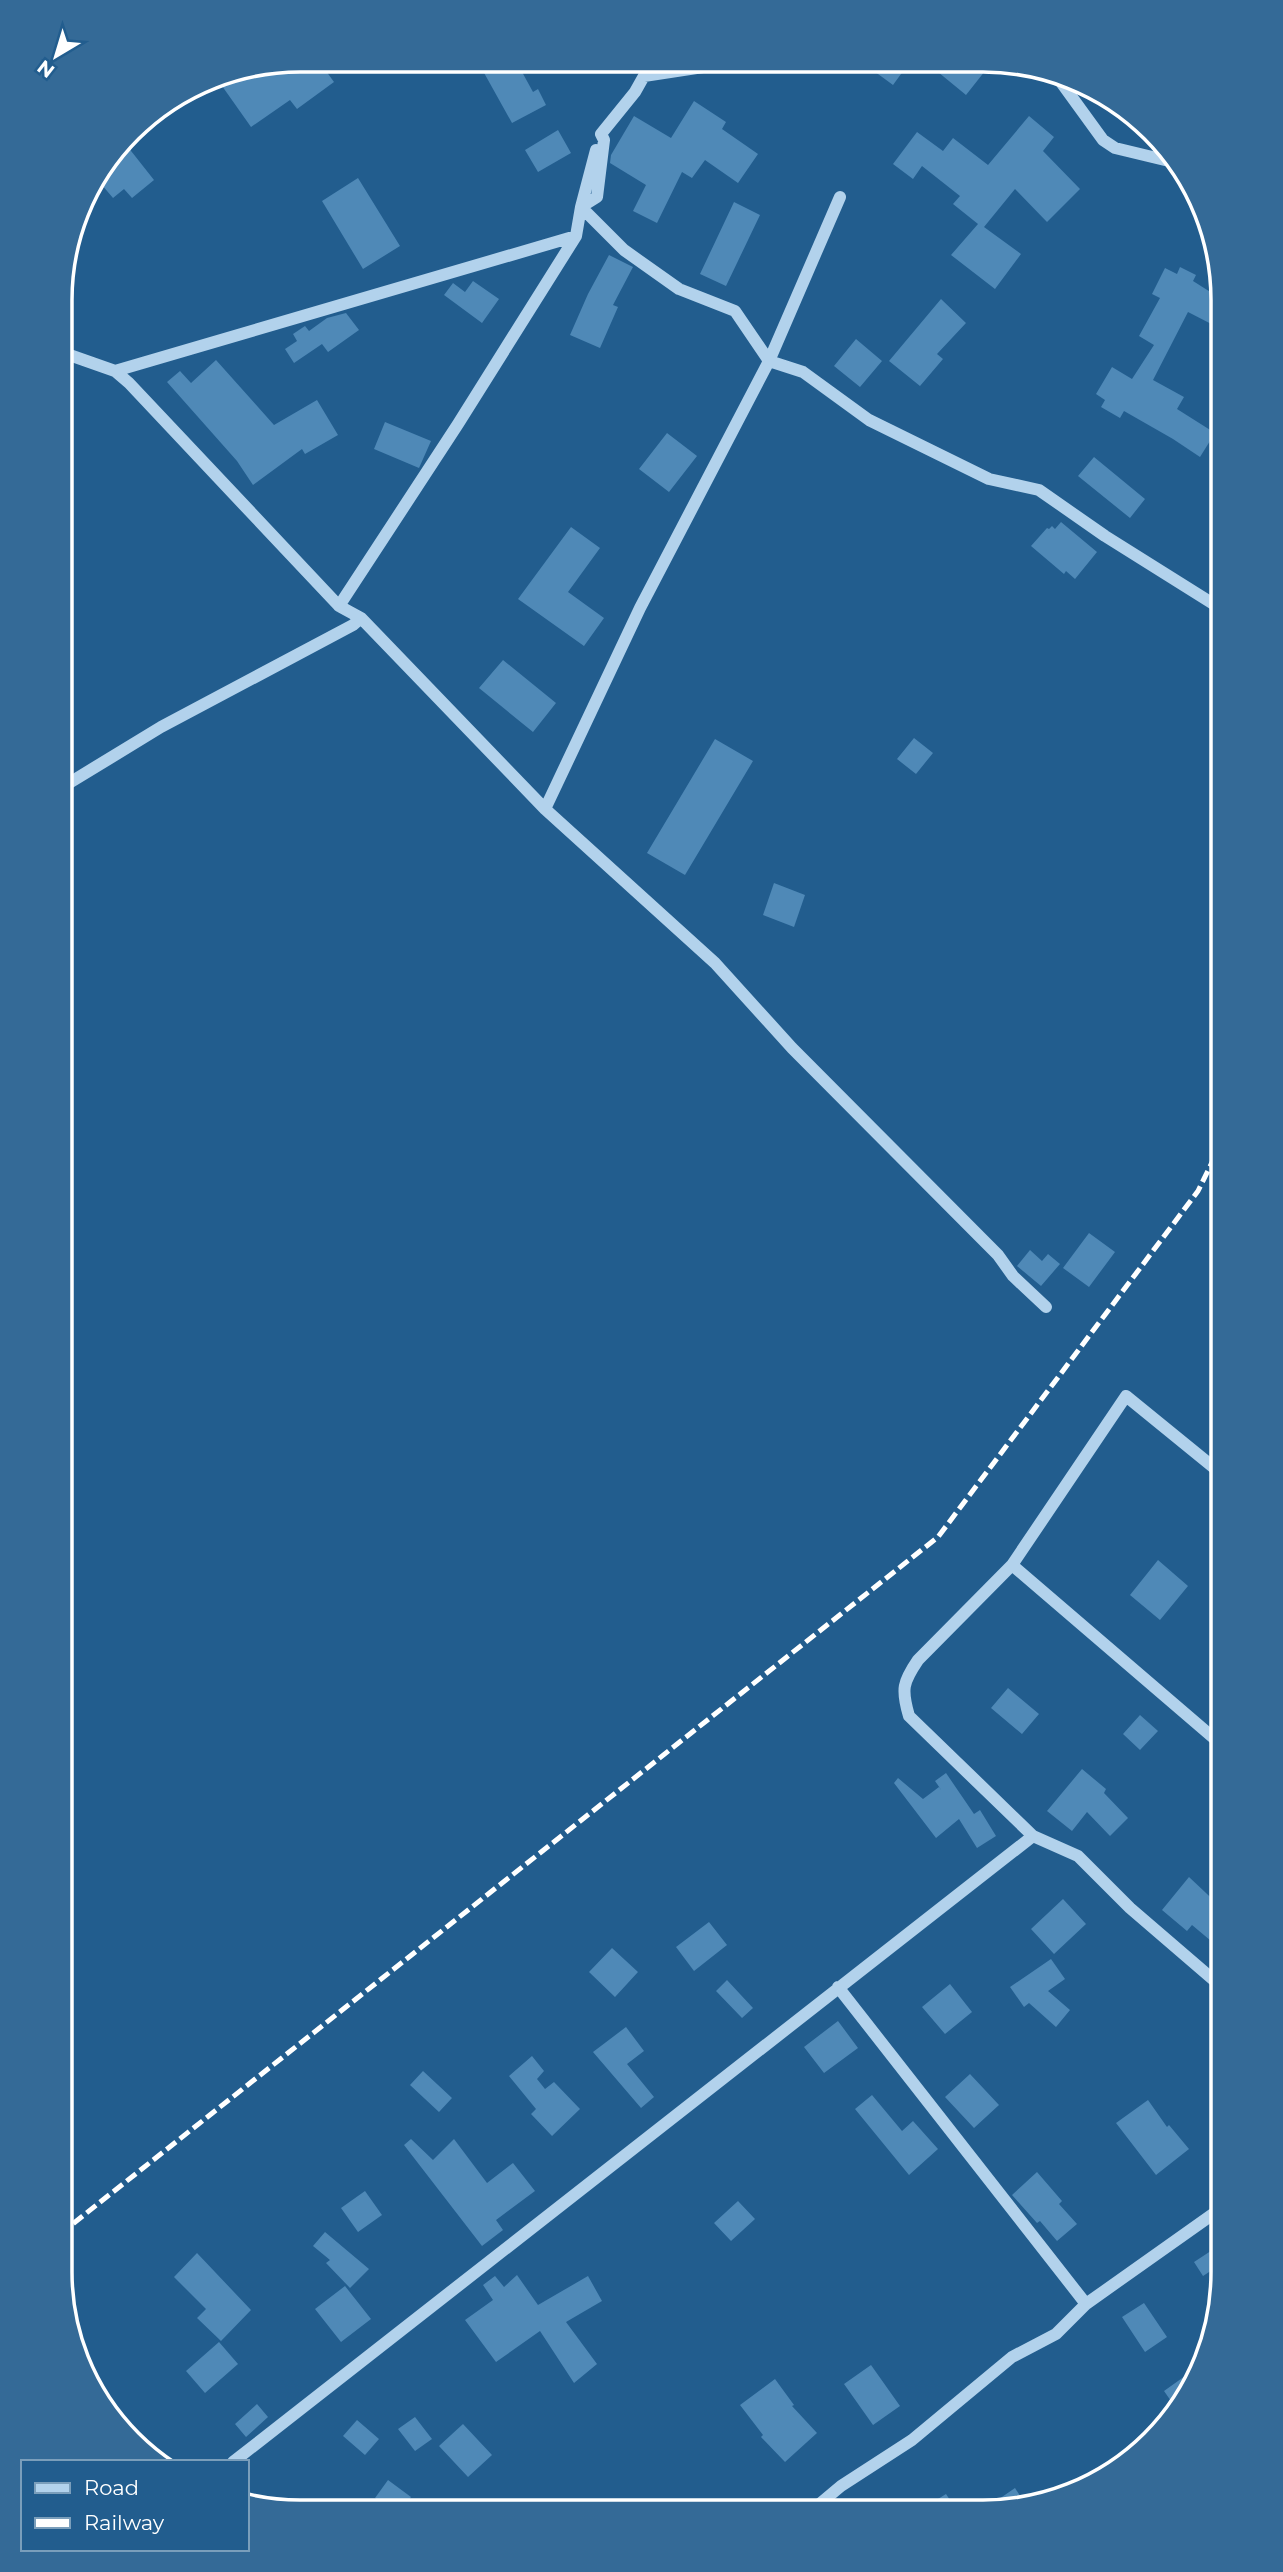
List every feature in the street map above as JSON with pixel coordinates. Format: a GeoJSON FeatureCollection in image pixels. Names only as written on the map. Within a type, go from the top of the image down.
{"type":"FeatureCollection","features":[{"type":"Feature","properties":{"kind":"street"},"geometry":{"type":"LineString","coordinates":[[339,606],[458,425],[576,236],[581,207],[597,197],[604,140],[601,134],[635,92],[644,76],[665,72]]}},
{"type":"Feature","properties":{"kind":"street"},"geometry":{"type":"LineString","coordinates":[[1065,87],[1103,140],[1115,148],[1163,160]]}},
{"type":"Feature","properties":{"kind":"street"},"geometry":{"type":"LineString","coordinates":[[545,809],[640,608],[769,361],[840,197]]}},
{"type":"Feature","properties":{"kind":"street"},"geometry":{"type":"LineString","coordinates":[[581,207],[624,250],[679,289],[735,311],[769,361],[803,372],[869,420],[989,479],[1039,490],[1105,536],[1211,602]]}},
{"type":"Feature","properties":{"kind":"street"},"geometry":{"type":"LineString","coordinates":[[115,371],[576,236]]}},
{"type":"Feature","properties":{"kind":"street"},"geometry":{"type":"LineString","coordinates":[[72,356],[115,371],[129,383],[339,606],[361,618],[545,809],[715,963],[792,1048],[998,1255],[1013,1276],[1046,1307]]}},
{"type":"Feature","properties":{"kind":"street"},"geometry":{"type":"LineString","coordinates":[[72,781],[162,727],[353,625],[361,618]]}},
{"type":"Feature","properties":{"kind":"street"},"geometry":{"type":"LineString","coordinates":[[1211,1465],[1126,1396],[1012,1564],[918,1660],[906,1677],[902,1695],[909,1716],[1033,1836],[1077,1856],[1130,1908],[1211,1978]]}},
{"type":"Feature","properties":{"kind":"street"},"geometry":{"type":"LineString","coordinates":[[1012,1564],[1211,1736]]}},
{"type":"Feature","properties":{"kind":"street"},"geometry":{"type":"LineString","coordinates":[[236,2460],[1033,1836]]}},
{"type":"Feature","properties":{"kind":"street"},"geometry":{"type":"LineString","coordinates":[[838,1987],[1086,2304]]}},
{"type":"Feature","properties":{"kind":"street"},"geometry":{"type":"LineString","coordinates":[[824,2500],[841,2486],[912,2440],[1012,2357],[1056,2334],[1086,2304],[1211,2215]]}},
{"type":"Feature","properties":{"kind":"building"},"geometry":{"type":"Polygon","coordinates":[[[300,72],[327,72],[334,82],[297,109],[290,100],[251,127],[222,86],[255,76],[300,72]]]}},
{"type":"Feature","properties":{"kind":"building"},"geometry":{"type":"Polygon","coordinates":[[[484,72],[522,72],[533,92],[538,89],[546,105],[512,123],[484,72]]]}},
{"type":"Feature","properties":{"kind":"building"},"geometry":{"type":"Polygon","coordinates":[[[875,72],[902,72],[893,85],[875,72]]]}},
{"type":"Feature","properties":{"kind":"building"},"geometry":{"type":"Polygon","coordinates":[[[938,72],[984,72],[966,95],[938,72]]]}},
{"type":"Feature","properties":{"kind":"building"},"geometry":{"type":"Polygon","coordinates":[[[694,101],[726,122],[722,129],[758,154],[738,183],[705,160],[692,178],[682,172],[657,223],[633,211],[646,185],[610,163],[611,155],[634,116],[671,138],[694,101]]]}},
{"type":"Feature","properties":{"kind":"building"},"geometry":{"type":"Polygon","coordinates":[[[1029,116],[1054,137],[1043,151],[1080,189],[1047,222],[1015,189],[984,227],[1021,254],[995,289],[951,255],[978,224],[953,204],[960,196],[922,166],[913,179],[893,164],[917,132],[943,151],[953,138],[988,165],[1029,116]]]}},
{"type":"Feature","properties":{"kind":"building"},"geometry":{"type":"Polygon","coordinates":[[[558,130],[571,153],[538,172],[525,150],[558,130]]]}},
{"type":"Feature","properties":{"kind":"building"},"geometry":{"type":"Polygon","coordinates":[[[129,148],[154,180],[132,198],[124,189],[113,198],[102,185],[129,148]]]}},
{"type":"Feature","properties":{"kind":"building"},"geometry":{"type":"Polygon","coordinates":[[[358,178],[400,246],[363,269],[322,201],[358,178]]]}},
{"type":"Feature","properties":{"kind":"building"},"geometry":{"type":"Polygon","coordinates":[[[734,202],[760,215],[726,286],[700,274],[734,202]]]}},
{"type":"Feature","properties":{"kind":"building"},"geometry":{"type":"Polygon","coordinates":[[[609,255],[633,267],[613,305],[618,307],[600,348],[570,335],[609,255]]]}},
{"type":"Feature","properties":{"kind":"building"},"geometry":{"type":"Polygon","coordinates":[[[1180,267],[1196,275],[1193,281],[1211,292],[1211,324],[1188,312],[1153,380],[1184,397],[1177,409],[1211,430],[1211,439],[1200,457],[1124,411],[1120,418],[1101,407],[1105,400],[1096,394],[1112,367],[1132,379],[1154,345],[1139,336],[1160,298],[1152,294],[1165,268],[1177,274],[1180,267]]]}},
{"type":"Feature","properties":{"kind":"building"},"geometry":{"type":"Polygon","coordinates":[[[473,281],[499,299],[482,323],[444,295],[453,283],[465,292],[473,281]]]}},
{"type":"Feature","properties":{"kind":"building"},"geometry":{"type":"Polygon","coordinates":[[[941,299],[966,323],[937,354],[943,359],[920,386],[889,361],[941,299]]]}},
{"type":"Feature","properties":{"kind":"building"},"geometry":{"type":"Polygon","coordinates":[[[346,313],[359,330],[328,352],[322,344],[294,363],[285,349],[297,341],[293,334],[305,326],[309,331],[327,318],[346,313]]]}},
{"type":"Feature","properties":{"kind":"building"},"geometry":{"type":"Polygon","coordinates":[[[856,339],[882,361],[860,387],[834,366],[856,339]]]}},
{"type":"Feature","properties":{"kind":"building"},"geometry":{"type":"Polygon","coordinates":[[[216,360],[274,425],[317,400],[338,435],[305,454],[302,449],[253,485],[237,461],[167,382],[180,371],[191,383],[216,360]]]}},
{"type":"Feature","properties":{"kind":"building"},"geometry":{"type":"Polygon","coordinates":[[[385,422],[431,441],[419,468],[374,449],[385,422]]]}},
{"type":"Feature","properties":{"kind":"building"},"geometry":{"type":"Polygon","coordinates":[[[667,433],[697,456],[669,492],[639,469],[667,433]]]}},
{"type":"Feature","properties":{"kind":"building"},"geometry":{"type":"Polygon","coordinates":[[[1094,457],[1145,499],[1130,518],[1078,476],[1094,457]]]}},
{"type":"Feature","properties":{"kind":"building"},"geometry":{"type":"Polygon","coordinates":[[[1061,522],[1097,552],[1075,579],[1066,571],[1064,574],[1031,546],[1047,528],[1052,526],[1055,529],[1061,522]]]}},
{"type":"Feature","properties":{"kind":"building"},"geometry":{"type":"Polygon","coordinates":[[[571,527],[600,548],[568,592],[604,618],[584,646],[518,599],[571,527]]]}},
{"type":"Feature","properties":{"kind":"building"},"geometry":{"type":"Polygon","coordinates":[[[503,660],[556,703],[533,732],[479,688],[503,660]]]}},
{"type":"Feature","properties":{"kind":"building"},"geometry":{"type":"Polygon","coordinates":[[[914,738],[933,753],[916,774],[897,759],[914,738]]]}},
{"type":"Feature","properties":{"kind":"building"},"geometry":{"type":"Polygon","coordinates":[[[715,739],[753,761],[685,875],[647,853],[715,739]]]}},
{"type":"Feature","properties":{"kind":"building"},"geometry":{"type":"Polygon","coordinates":[[[774,883],[805,895],[794,927],[763,915],[774,883]]]}},
{"type":"Feature","properties":{"kind":"building"},"geometry":{"type":"Polygon","coordinates":[[[1089,1233],[1115,1252],[1089,1287],[1063,1268],[1089,1233]]]}},
{"type":"Feature","properties":{"kind":"building"},"geometry":{"type":"Polygon","coordinates":[[[1030,1250],[1042,1261],[1048,1254],[1060,1264],[1041,1286],[1017,1266],[1030,1250]]]}},
{"type":"Feature","properties":{"kind":"building"},"geometry":{"type":"Polygon","coordinates":[[[1158,1560],[1188,1586],[1160,1620],[1130,1595],[1158,1560]]]}},
{"type":"Feature","properties":{"kind":"building"},"geometry":{"type":"Polygon","coordinates":[[[1008,1688],[1039,1714],[1022,1734],[991,1708],[1008,1688]]]}},
{"type":"Feature","properties":{"kind":"building"},"geometry":{"type":"Polygon","coordinates":[[[1140,1715],[1158,1731],[1140,1750],[1123,1734],[1140,1715]]]}},
{"type":"Feature","properties":{"kind":"building"},"geometry":{"type":"Polygon","coordinates":[[[1082,1769],[1106,1789],[1104,1793],[1128,1818],[1110,1836],[1087,1812],[1072,1831],[1047,1811],[1082,1769]]]}},
{"type":"Feature","properties":{"kind":"building"},"geometry":{"type":"Polygon","coordinates":[[[946,1773],[974,1814],[980,1810],[996,1836],[977,1848],[959,1819],[936,1838],[894,1783],[898,1778],[923,1799],[939,1787],[942,1791],[935,1781],[946,1773]]]}},
{"type":"Feature","properties":{"kind":"building"},"geometry":{"type":"Polygon","coordinates":[[[1189,1877],[1211,1898],[1211,1941],[1192,1925],[1187,1931],[1162,1910],[1189,1877]]]}},
{"type":"Feature","properties":{"kind":"building"},"geometry":{"type":"Polygon","coordinates":[[[1063,1899],[1086,1924],[1054,1954],[1031,1929],[1063,1899]]]}},
{"type":"Feature","properties":{"kind":"building"},"geometry":{"type":"Polygon","coordinates":[[[709,1922],[727,1945],[694,1971],[676,1947],[709,1922]]]}},
{"type":"Feature","properties":{"kind":"building"},"geometry":{"type":"Polygon","coordinates":[[[612,1948],[638,1972],[615,1997],[589,1972],[612,1948]]]}},
{"type":"Feature","properties":{"kind":"building"},"geometry":{"type":"Polygon","coordinates":[[[1051,1959],[1065,1979],[1048,1991],[1070,2010],[1056,2027],[1029,2003],[1024,2007],[1010,1987],[1051,1959]]]}},
{"type":"Feature","properties":{"kind":"building"},"geometry":{"type":"Polygon","coordinates":[[[727,1980],[753,2008],[742,2018],[716,1991],[727,1980]]]}},
{"type":"Feature","properties":{"kind":"building"},"geometry":{"type":"Polygon","coordinates":[[[950,1984],[972,2012],[945,2034],[922,2007],[950,1984]]]}},
{"type":"Feature","properties":{"kind":"building"},"geometry":{"type":"Polygon","coordinates":[[[838,2021],[858,2048],[824,2073],[804,2047],[838,2021]]]}},
{"type":"Feature","properties":{"kind":"building"},"geometry":{"type":"Polygon","coordinates":[[[626,2027],[644,2051],[627,2064],[654,2097],[641,2108],[593,2052],[626,2027]]]}},
{"type":"Feature","properties":{"kind":"building"},"geometry":{"type":"Polygon","coordinates":[[[532,2056],[544,2071],[537,2079],[545,2089],[554,2082],[580,2109],[552,2136],[531,2114],[536,2109],[509,2076],[532,2056]]]}},
{"type":"Feature","properties":{"kind":"building"},"geometry":{"type":"Polygon","coordinates":[[[423,2071],[452,2098],[439,2112],[410,2085],[423,2071]]]}},
{"type":"Feature","properties":{"kind":"building"},"geometry":{"type":"Polygon","coordinates":[[[970,2074],[999,2105],[974,2128],[945,2097],[970,2074]]]}},
{"type":"Feature","properties":{"kind":"building"},"geometry":{"type":"Polygon","coordinates":[[[872,2095],[902,2131],[913,2121],[938,2149],[909,2175],[855,2109],[872,2095]]]}},
{"type":"Feature","properties":{"kind":"building"},"geometry":{"type":"Polygon","coordinates":[[[1148,2100],[1167,2127],[1169,2125],[1189,2149],[1156,2175],[1116,2123],[1148,2100]]]}},
{"type":"Feature","properties":{"kind":"building"},"geometry":{"type":"Polygon","coordinates":[[[411,2139],[433,2160],[454,2139],[487,2183],[513,2163],[535,2191],[496,2220],[503,2230],[482,2246],[404,2145],[411,2139]]]}},
{"type":"Feature","properties":{"kind":"building"},"geometry":{"type":"Polygon","coordinates":[[[1037,2172],[1062,2201],[1059,2204],[1077,2224],[1057,2241],[1012,2195],[1037,2172]]]}},
{"type":"Feature","properties":{"kind":"building"},"geometry":{"type":"Polygon","coordinates":[[[365,2191],[382,2215],[358,2232],[341,2208],[365,2191]]]}},
{"type":"Feature","properties":{"kind":"building"},"geometry":{"type":"Polygon","coordinates":[[[738,2201],[755,2219],[731,2241],[714,2223],[738,2201]]]}},
{"type":"Feature","properties":{"kind":"building"},"geometry":{"type":"Polygon","coordinates":[[[325,2232],[369,2269],[350,2288],[326,2263],[330,2260],[313,2246],[325,2232]]]}},
{"type":"Feature","properties":{"kind":"building"},"geometry":{"type":"Polygon","coordinates":[[[1211,2251],[1211,2271],[1203,2276],[1194,2262],[1211,2251]]]}},
{"type":"Feature","properties":{"kind":"building"},"geometry":{"type":"Polygon","coordinates":[[[197,2253],[251,2310],[221,2341],[197,2318],[206,2309],[174,2277],[197,2253]]]}},
{"type":"Feature","properties":{"kind":"building"},"geometry":{"type":"Polygon","coordinates":[[[517,2275],[538,2305],[588,2276],[602,2301],[566,2322],[597,2364],[574,2383],[540,2331],[496,2362],[465,2320],[493,2300],[483,2285],[495,2276],[504,2287],[517,2275]]]}},
{"type":"Feature","properties":{"kind":"building"},"geometry":{"type":"Polygon","coordinates":[[[345,2286],[371,2319],[341,2342],[315,2309],[345,2286]]]}},
{"type":"Feature","properties":{"kind":"building"},"geometry":{"type":"Polygon","coordinates":[[[1144,2303],[1167,2337],[1145,2352],[1122,2317],[1144,2303]]]}},
{"type":"Feature","properties":{"kind":"building"},"geometry":{"type":"Polygon","coordinates":[[[219,2342],[238,2364],[205,2393],[186,2371],[219,2342]]]}},
{"type":"Feature","properties":{"kind":"building"},"geometry":{"type":"Polygon","coordinates":[[[871,2365],[900,2406],[873,2425],[844,2384],[871,2365]]]}},
{"type":"Feature","properties":{"kind":"building"},"geometry":{"type":"Polygon","coordinates":[[[1185,2376],[1186,2377],[1171,2401],[1164,2391],[1185,2376]]]}},
{"type":"Feature","properties":{"kind":"building"},"geometry":{"type":"Polygon","coordinates":[[[775,2379],[794,2405],[792,2406],[817,2433],[785,2462],[761,2437],[763,2435],[740,2405],[775,2379]]]}},
{"type":"Feature","properties":{"kind":"building"},"geometry":{"type":"Polygon","coordinates":[[[257,2404],[268,2417],[246,2437],[235,2424],[257,2404]]]}},
{"type":"Feature","properties":{"kind":"building"},"geometry":{"type":"Polygon","coordinates":[[[415,2417],[432,2439],[415,2451],[398,2429],[415,2417]]]}},
{"type":"Feature","properties":{"kind":"building"},"geometry":{"type":"Polygon","coordinates":[[[357,2420],[379,2439],[365,2455],[343,2436],[357,2420]]]}},
{"type":"Feature","properties":{"kind":"building"},"geometry":{"type":"Polygon","coordinates":[[[463,2424],[492,2455],[468,2477],[439,2446],[463,2424]]]}},
{"type":"Feature","properties":{"kind":"building"},"geometry":{"type":"Polygon","coordinates":[[[388,2480],[411,2497],[409,2500],[375,2498],[388,2480]]]}},
{"type":"Feature","properties":{"kind":"building"},"geometry":{"type":"Polygon","coordinates":[[[1015,2488],[1020,2496],[1013,2498],[999,2499],[1015,2488]]]}},
{"type":"Feature","properties":{"kind":"building"},"geometry":{"type":"Polygon","coordinates":[[[946,2494],[950,2500],[936,2500],[946,2494]]]}},
{"type":"Feature","properties":{"kind":"railway"},"geometry":{"type":"LineString","coordinates":[[72,2224],[938,1537],[1198,1191],[1211,1164]]}}]}
